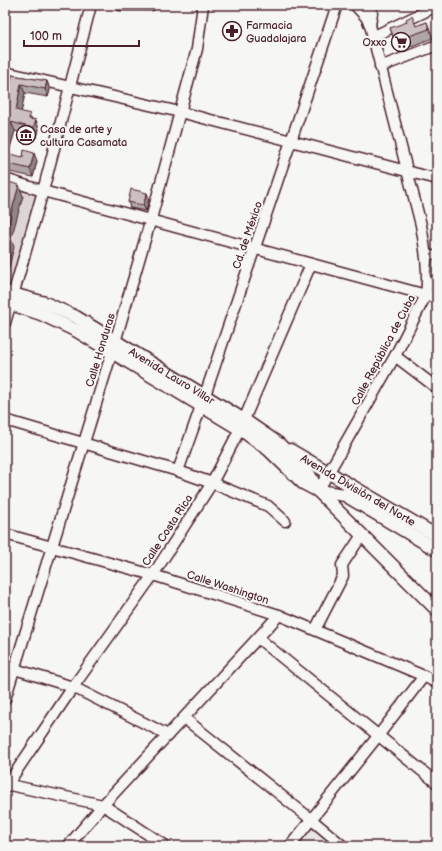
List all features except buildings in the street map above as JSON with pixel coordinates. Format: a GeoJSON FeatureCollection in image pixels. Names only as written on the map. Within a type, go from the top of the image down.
{"type":"FeatureCollection","features":[{"type":"Feature","properties":{"kind":"main road","name":"Avenida Lauro Villar"},"geometry":{"type":"LineString","coordinates":[[8,298],[45,303],[76,317],[114,347],[242,424],[279,444],[310,476],[318,491]]}},
{"type":"Feature","properties":{"kind":"main road","name":"Avenida Lauro Villar"},"geometry":{"type":"LineString","coordinates":[[242,424],[303,483],[318,491],[437,610]]}},
{"type":"Feature","properties":{"kind":"main road","name":"Avenida División del Norte"},"geometry":{"type":"LineString","coordinates":[[279,444],[330,472],[437,536]]}},
{"type":"Feature","properties":{"kind":"main road","name":"Avenida División del Norte"},"geometry":{"type":"LineString","coordinates":[[318,491],[345,495],[437,550]]}},
{"type":"Feature","properties":{"kind":"main road"},"geometry":{"type":"LineString","coordinates":[[411,535],[418,524]]}},
{"type":"Feature","properties":{"kind":"street"},"geometry":{"type":"LineString","coordinates":[[5,323],[8,298],[43,191],[91,5]]}},
{"type":"Feature","properties":{"kind":"street"},"geometry":{"type":"LineString","coordinates":[[120,5],[151,5]]}},
{"type":"Feature","properties":{"kind":"street","name":"Calle Honduras"},"geometry":{"type":"LineString","coordinates":[[5,700],[10,668],[52,548],[114,347],[151,219],[199,40],[203,5]]}},
{"type":"Feature","properties":{"kind":"street","name":"Cd. de México"},"geometry":{"type":"LineString","coordinates":[[178,471],[292,142],[337,5]]}},
{"type":"Feature","properties":{"kind":"street","name":"Calle República de Cuba"},"geometry":{"type":"LineString","coordinates":[[318,491],[395,356],[426,295],[426,255],[421,225],[370,25],[366,17],[355,5]]}},
{"type":"Feature","properties":{"kind":"street"},"geometry":{"type":"LineString","coordinates":[[368,5],[372,13],[370,25]]}},
{"type":"Feature","properties":{"kind":"street"},"geometry":{"type":"LineString","coordinates":[[372,37],[437,6]]}},
{"type":"Feature","properties":{"kind":"street"},"geometry":{"type":"LineString","coordinates":[[380,67],[437,45]]}},
{"type":"Feature","properties":{"kind":"street"},"geometry":{"type":"LineString","coordinates":[[5,72],[180,112],[437,179]]}},
{"type":"Feature","properties":{"kind":"street"},"geometry":{"type":"LineString","coordinates":[[5,179],[43,191],[151,219],[255,249],[437,298]]}},
{"type":"Feature","properties":{"kind":"street"},"geometry":{"type":"LineString","coordinates":[[426,255],[437,257]]}},
{"type":"Feature","properties":{"kind":"street","name":"Calle Costa Rica"},"geometry":{"type":"LineString","coordinates":[[6,785],[152,575],[212,483],[242,424],[311,264]]}},
{"type":"Feature","properties":{"kind":"street"},"geometry":{"type":"LineString","coordinates":[[395,356],[437,388]]}},
{"type":"Feature","properties":{"kind":"street"},"geometry":{"type":"LineString","coordinates":[[5,420],[178,471],[212,483],[268,506],[285,521]]}},
{"type":"Feature","properties":{"kind":"street","name":"Calle Washington"},"geometry":{"type":"LineString","coordinates":[[5,534],[152,575],[280,615],[424,676],[437,683]]}},
{"type":"Feature","properties":{"kind":"street"},"geometry":{"type":"LineString","coordinates":[[315,630],[342,576],[342,565],[362,535]]}},
{"type":"Feature","properties":{"kind":"street"},"geometry":{"type":"LineString","coordinates":[[68,846],[103,804],[280,615]]}},
{"type":"Feature","properties":{"kind":"street"},"geometry":{"type":"LineString","coordinates":[[258,638],[437,783]]}},
{"type":"Feature","properties":{"kind":"street"},"geometry":{"type":"LineString","coordinates":[[10,668],[73,687],[168,735]]}},
{"type":"Feature","properties":{"kind":"street"},"geometry":{"type":"LineString","coordinates":[[290,846],[424,676]]}},
{"type":"Feature","properties":{"kind":"street"},"geometry":{"type":"LineString","coordinates":[[184,718],[343,846]]}},
{"type":"Feature","properties":{"kind":"street"},"geometry":{"type":"LineString","coordinates":[[6,785],[103,804],[166,846]]}},
{"type":"Feature","properties":{"kind":"shaded area"},"geometry":{"type":"Polygon","coordinates":[[[5,185],[37,192],[9,289],[5,288],[5,185]]]}},
{"type":"Feature","properties":{"kind":"shaded area"},"geometry":{"type":"Polygon","coordinates":[[[312,828],[337,846],[297,846],[312,828]]]}},
{"type":"Feature","properties":{"kind":"place","name":"Farmacia Guadalajara"},"geometry":{"type":"Point","coordinates":[232,31]}},
{"type":"Feature","properties":{"kind":"place","name":"Oxxo"},"geometry":{"type":"Point","coordinates":[401,42]}},
{"type":"Feature","properties":{"kind":"place","name":"Casa de arte y cultura Casamata"},"geometry":{"type":"Point","coordinates":[26,135]}}]}
